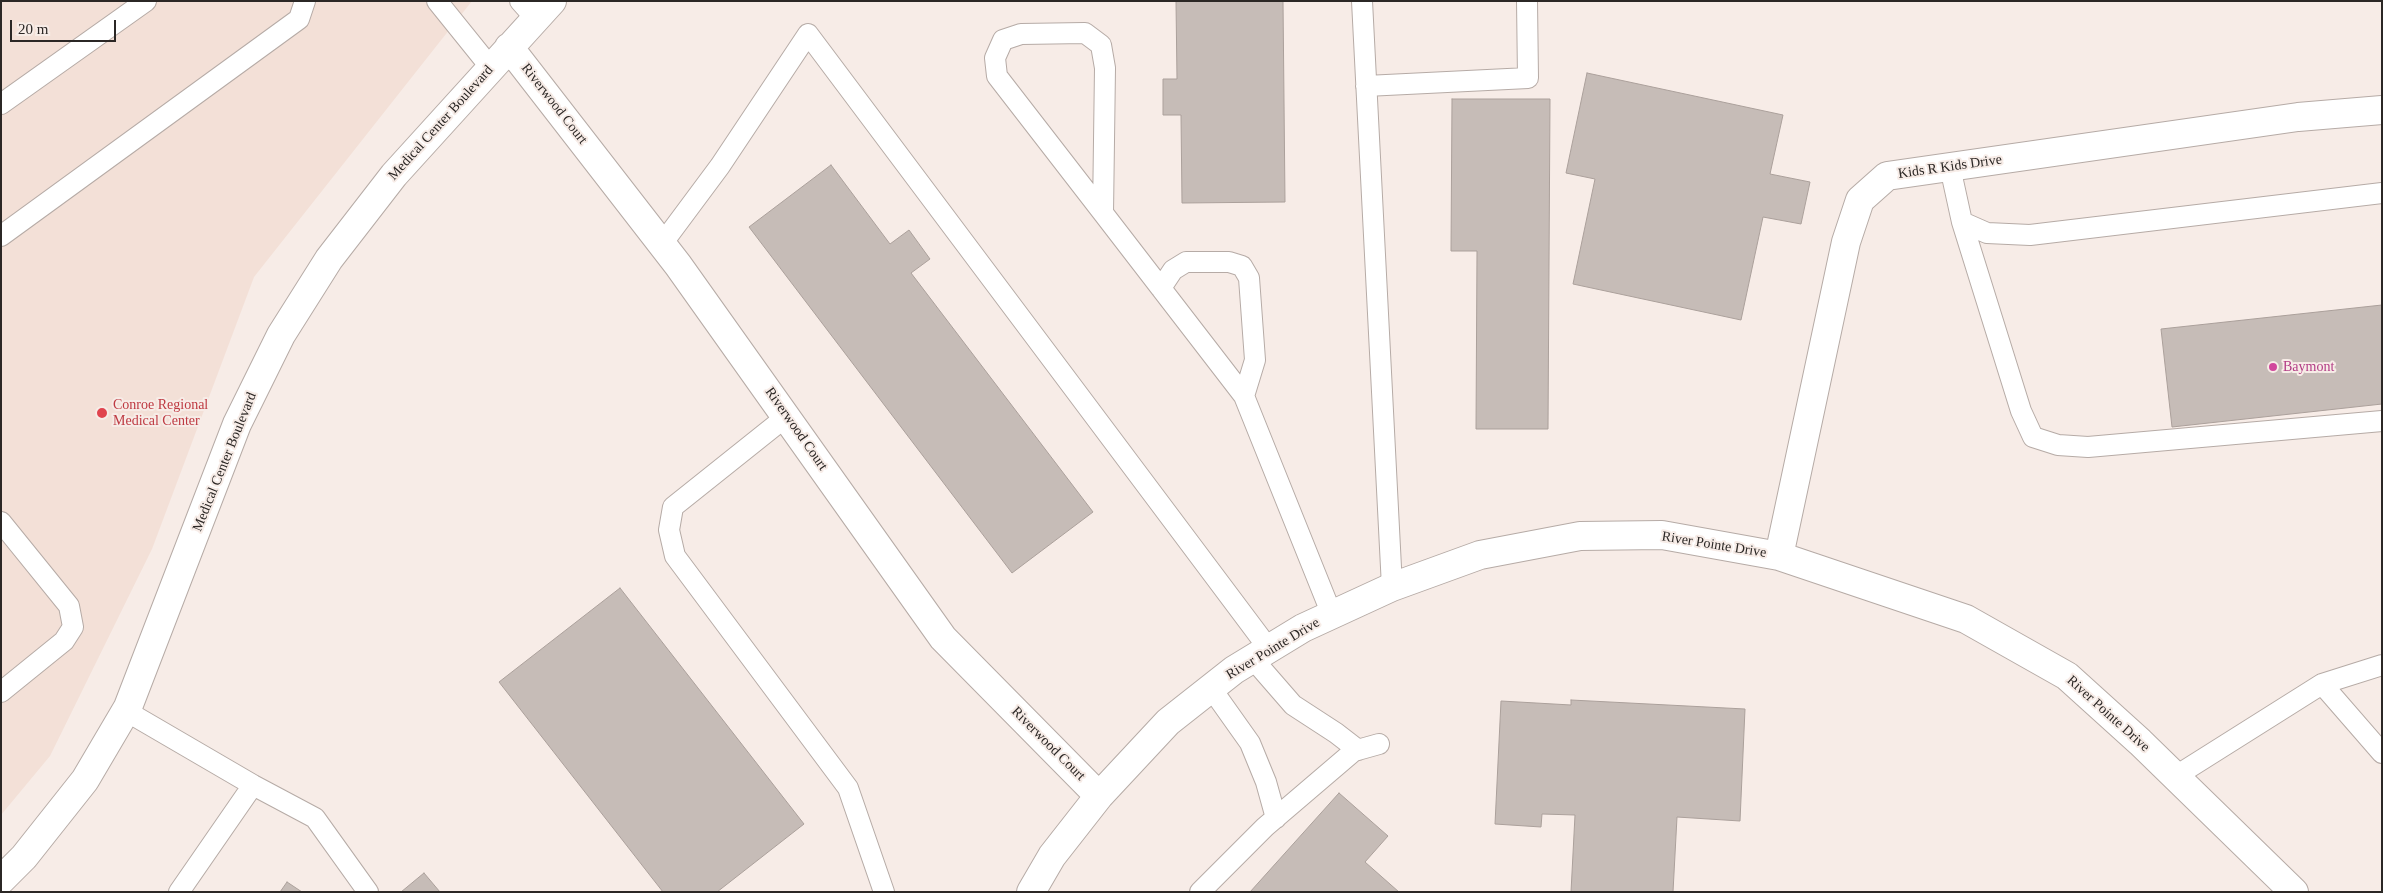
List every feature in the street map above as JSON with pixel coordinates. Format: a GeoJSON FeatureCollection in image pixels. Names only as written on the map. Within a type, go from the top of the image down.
{"type":"FeatureCollection","features":[{"type":"Feature","properties":{"kind":"street","name":"Medical Center Boulevard"},"geometry":{"type":"LineString","coordinates":[[1,880],[24,857],[85,780],[126,711],[165,615],[237,424],[281,335],[329,259],[394,174],[509,47],[536,7]]}},
{"type":"Feature","properties":{"kind":"street","name":"Riverwood Court"},"geometry":{"type":"LineString","coordinates":[[509,47],[662,244],[787,416],[942,638],[1099,796]]}},
{"type":"Feature","properties":{"kind":"street","name":"Kids R Kids Drive"},"geometry":{"type":"LineString","coordinates":[[1779,556],[1846,242],[1860,200],[1887,176],[2298,117],[2382,110]]}},
{"type":"Feature","properties":{"kind":"street","name":"River Pointe Drive"},"geometry":{"type":"LineString","coordinates":[[1031,892],[1052,856],[1099,796],[1168,722],[1210,688],[1303,628],[1392,587],[1480,556],[1580,536],[1662,535],[1779,556],[1975,624],[2067,676],[2176,776],[2294,892]]}},
{"type":"Feature","properties":{"kind":"lane"},"geometry":{"type":"LineString","coordinates":[[1,104],[146,1]]}},
{"type":"Feature","properties":{"kind":"lane"},"geometry":{"type":"LineString","coordinates":[[1,236],[299,19],[306,1]]}},
{"type":"Feature","properties":{"kind":"lane"},"geometry":{"type":"LineString","coordinates":[[437,1],[491,68]]}},
{"type":"Feature","properties":{"kind":"lane"},"geometry":{"type":"LineString","coordinates":[[1362,1],[1392,587]]}},
{"type":"Feature","properties":{"kind":"lane"},"geometry":{"type":"LineString","coordinates":[[1366,86],[1528,78],[1527,1]]}},
{"type":"Feature","properties":{"kind":"lane"},"geometry":{"type":"LineString","coordinates":[[1103,213],[1105,68],[1101,45],[1085,33],[1020,34],[1003,40],[995,58],[997,76],[1244,396],[1332,615]]}},
{"type":"Feature","properties":{"kind":"lane"},"geometry":{"type":"LineString","coordinates":[[662,244],[720,166],[808,34],[1261,654],[1293,705],[1358,750]]}},
{"type":"Feature","properties":{"kind":"lane"},"geometry":{"type":"LineString","coordinates":[[1950,167],[1962,222],[2021,411],[2033,437],[2058,445],[2088,447],[2382,421]]}},
{"type":"Feature","properties":{"kind":"lane"},"geometry":{"type":"LineString","coordinates":[[1962,222],[1987,233],[2030,235],[2382,193]]}},
{"type":"Feature","properties":{"kind":"lane"},"geometry":{"type":"LineString","coordinates":[[1161,288],[1173,270],[1186,262],[1229,262],[1242,266],[1249,278],[1255,360],[1244,396]]}},
{"type":"Feature","properties":{"kind":"lane"},"geometry":{"type":"LineString","coordinates":[[787,416],[672,507],[669,530],[675,556],[848,788],[884,892]]}},
{"type":"Feature","properties":{"kind":"lane"},"geometry":{"type":"LineString","coordinates":[[1,522],[69,606],[73,627],[64,641],[1,692]]}},
{"type":"Feature","properties":{"kind":"lane"},"geometry":{"type":"LineString","coordinates":[[2176,776],[2322,684],[2382,664]]}},
{"type":"Feature","properties":{"kind":"lane"},"geometry":{"type":"LineString","coordinates":[[2322,684],[2382,753]]}},
{"type":"Feature","properties":{"kind":"lane"},"geometry":{"type":"LineString","coordinates":[[1210,688],[1250,743],[1266,782],[1276,818]]}},
{"type":"Feature","properties":{"kind":"lane"},"geometry":{"type":"LineString","coordinates":[[126,711],[253,785],[316,818],[368,892]]}},
{"type":"Feature","properties":{"kind":"lane"},"geometry":{"type":"LineString","coordinates":[[1200,892],[1276,818],[1358,750],[1379,744]]}},
{"type":"Feature","properties":{"kind":"lane"},"geometry":{"type":"LineString","coordinates":[[179,892],[253,785]]}},
{"type":"Feature","properties":{"kind":"shaded area","name":"Conroe Regional Medical Center"},"geometry":{"type":"Polygon","coordinates":[[[1,1],[472,1],[254,277],[152,549],[50,756],[1,815],[1,1]]]}},
{"type":"Feature","properties":{"kind":"building"},"geometry":{"type":"Polygon","coordinates":[[[1176,1],[1283,1],[1285,202],[1182,203],[1181,115],[1163,115],[1163,79],[1177,79],[1176,1]]]}},
{"type":"Feature","properties":{"kind":"building"},"geometry":{"type":"Polygon","coordinates":[[[1587,73],[1783,115],[1770,174],[1810,182],[1801,224],[1763,217],[1741,320],[1573,284],[1595,179],[1566,173],[1587,73]]]}},
{"type":"Feature","properties":{"kind":"building"},"geometry":{"type":"Polygon","coordinates":[[[1452,99],[1550,99],[1548,429],[1476,429],[1477,251],[1451,251],[1452,99]]]}},
{"type":"Feature","properties":{"kind":"building"},"geometry":{"type":"Polygon","coordinates":[[[831,165],[890,244],[909,230],[930,259],[911,273],[1093,512],[1012,573],[749,227],[831,165]]]}},
{"type":"Feature","properties":{"kind":"building","name":"Baymont"},"geometry":{"type":"Polygon","coordinates":[[[2382,305],[2382,404],[2172,427],[2161,329],[2382,305]]]}},
{"type":"Feature","properties":{"kind":"building"},"geometry":{"type":"Polygon","coordinates":[[[620,588],[804,824],[717,892],[663,892],[499,682],[620,588]]]}},
{"type":"Feature","properties":{"kind":"building"},"geometry":{"type":"Polygon","coordinates":[[[1571,700],[1745,709],[1740,821],[1677,817],[1673,892],[1571,892],[1575,815],[1542,814],[1541,827],[1495,824],[1501,701],[1571,705],[1571,700]]]}},
{"type":"Feature","properties":{"kind":"building"},"geometry":{"type":"Polygon","coordinates":[[[1339,793],[1388,836],[1365,862],[1399,892],[1250,892],[1339,793]]]}},
{"type":"Feature","properties":{"kind":"building"},"geometry":{"type":"Polygon","coordinates":[[[424,873],[440,892],[401,892],[424,873]]]}},
{"type":"Feature","properties":{"kind":"building"},"geometry":{"type":"Polygon","coordinates":[[[287,882],[302,892],[280,892],[287,882]]]}},
{"type":"Feature","properties":{"kind":"place","name":"Baymont"},"geometry":{"type":"Point","coordinates":[2273,367]}},
{"type":"Feature","properties":{"kind":"place","name":"Conroe Regional Medical Center"},"geometry":{"type":"Point","coordinates":[102,413]}}]}
